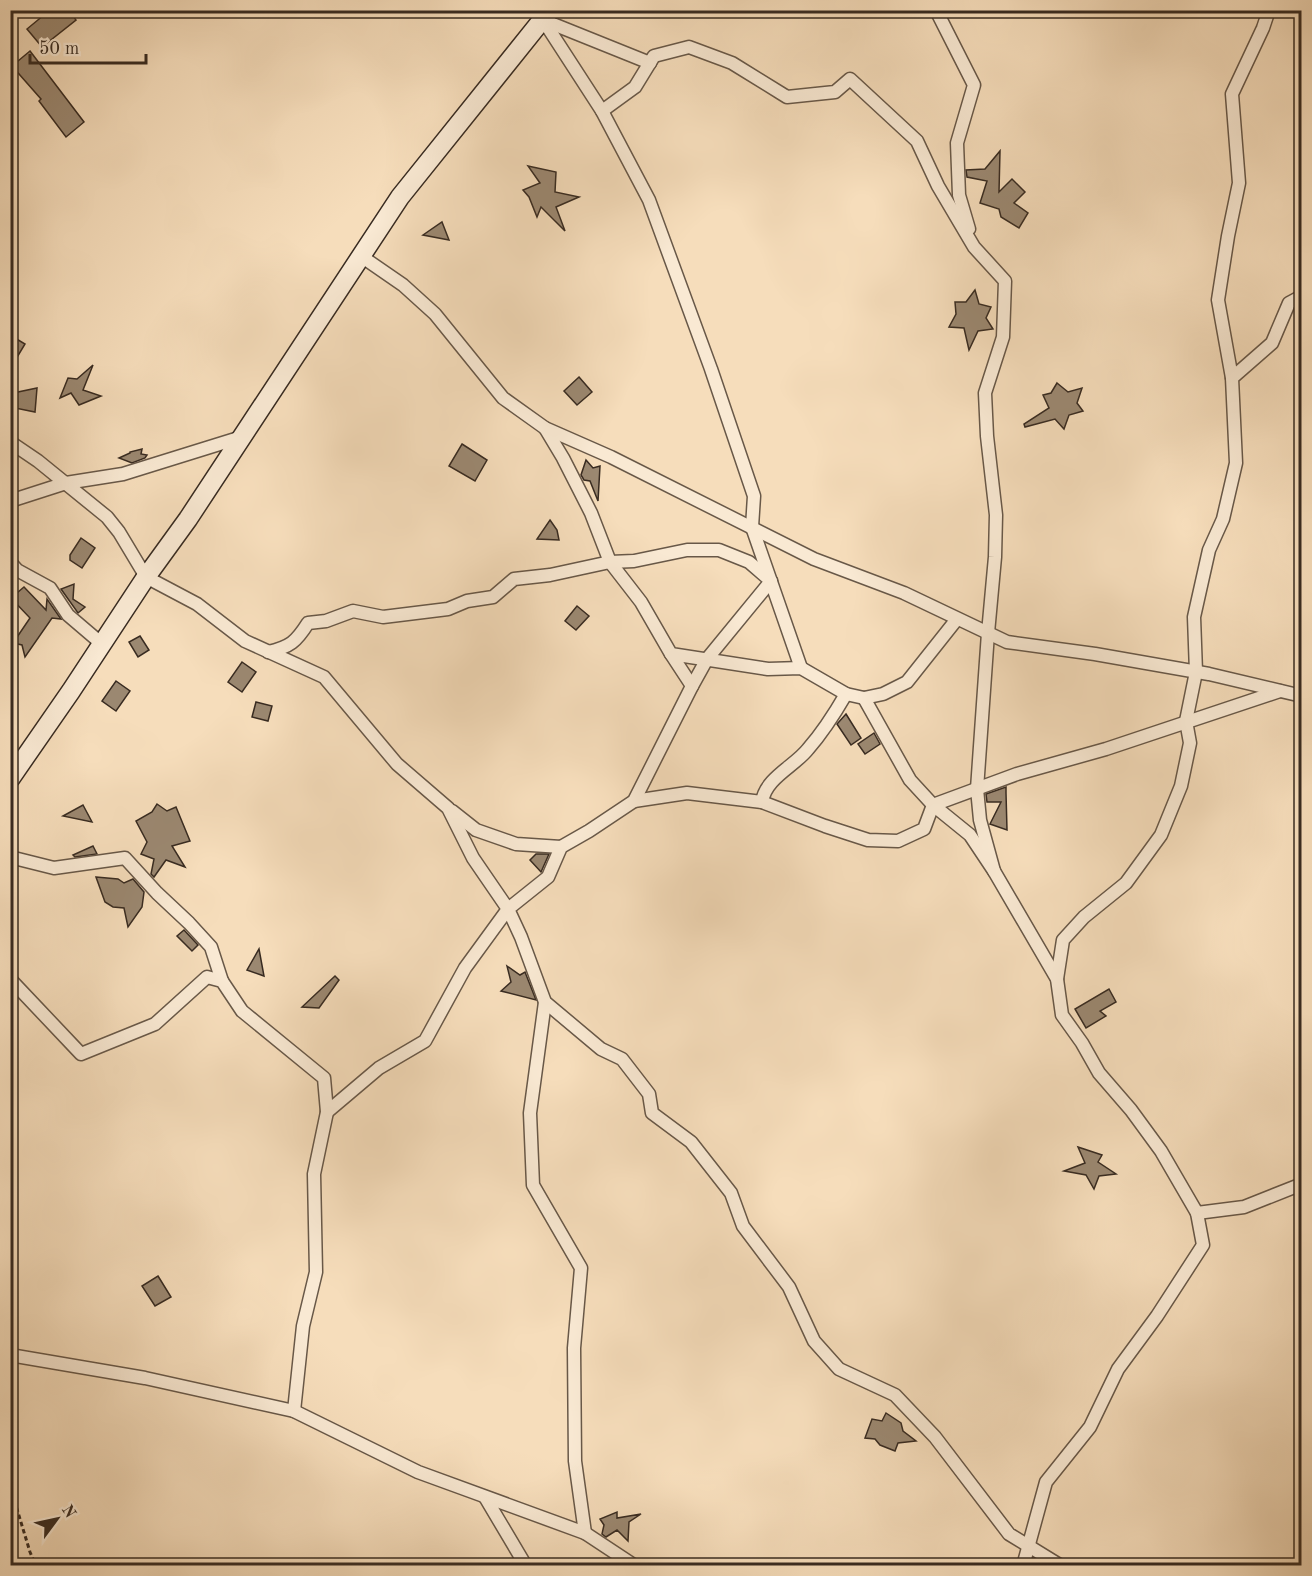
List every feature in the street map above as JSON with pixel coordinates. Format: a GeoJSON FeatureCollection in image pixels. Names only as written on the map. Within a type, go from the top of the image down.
{"type":"FeatureCollection","features":[{"type":"Feature","properties":{"kind":"main road"},"geometry":{"type":"LineString","coordinates":[[13,769],[188,519],[400,197],[547,15]]}},
{"type":"Feature","properties":{"kind":"street"},"geometry":{"type":"LineString","coordinates":[[936,10],[974,85],[957,143],[959,195],[974,247]]}},
{"type":"Feature","properties":{"kind":"street"},"geometry":{"type":"LineString","coordinates":[[1023,1566],[1046,1482],[1090,1427],[1118,1369],[1157,1316],[1203,1245],[1197,1213],[1161,1151],[1131,1110],[1099,1073],[1082,1043],[1062,1015],[1057,979],[1063,940],[1084,917],[1126,883],[1161,836],[1181,786],[1190,743],[1186,721],[1196,672],[1194,617],[1209,550],[1223,519],[1236,463],[1232,378],[1218,300],[1239,183],[1232,94],[1269,10]]}},
{"type":"Feature","properties":{"kind":"street"},"geometry":{"type":"LineString","coordinates":[[547,15],[650,63]]}},
{"type":"Feature","properties":{"kind":"street"},"geometry":{"type":"LineString","coordinates":[[547,15],[602,111],[649,200],[711,369],[754,496],[752,527],[801,668]]}},
{"type":"Feature","properties":{"kind":"street"},"geometry":{"type":"LineString","coordinates":[[602,111],[635,87],[654,56],[689,47],[732,63],[787,97],[835,92],[850,78],[917,141],[938,186],[974,247],[1005,281],[1003,337],[985,393],[987,436],[996,514],[995,557],[977,789],[980,820],[994,871]]}},
{"type":"Feature","properties":{"kind":"street"},"geometry":{"type":"LineString","coordinates":[[361,256],[403,285],[435,314],[503,398],[545,428],[611,457],[814,559],[904,594],[1007,642],[1095,654],[1196,672],[1302,696]]}},
{"type":"Feature","properties":{"kind":"street"},"geometry":{"type":"LineString","coordinates":[[1232,378],[1272,343],[1289,303],[1302,296]]}},
{"type":"Feature","properties":{"kind":"street"},"geometry":{"type":"LineString","coordinates":[[545,428],[591,513],[610,562],[641,602],[692,686]]}},
{"type":"Feature","properties":{"kind":"street"},"geometry":{"type":"LineString","coordinates":[[10,501],[66,483],[123,474],[242,437]]}},
{"type":"Feature","properties":{"kind":"street"},"geometry":{"type":"LineString","coordinates":[[10,442],[66,483],[114,525],[146,577],[197,604],[245,641],[324,677],[397,764],[476,830],[516,844],[561,847],[634,801],[687,793],[762,802],[868,840],[898,841],[924,829],[933,805],[1017,774],[1106,749],[1280,691]]}},
{"type":"Feature","properties":{"kind":"street"},"geometry":{"type":"LineString","coordinates":[[268,651],[279,649],[297,640],[308,624],[326,621],[353,611],[383,617],[448,609],[467,601],[493,597],[514,579],[550,575],[610,562],[634,561],[687,550],[719,550],[749,562],[771,581]]}},
{"type":"Feature","properties":{"kind":"street"},"geometry":{"type":"LineString","coordinates":[[10,562],[17,570],[50,588],[68,615],[102,644]]}},
{"type":"Feature","properties":{"kind":"street"},"geometry":{"type":"LineString","coordinates":[[634,801],[707,659],[744,611],[771,581]]}},
{"type":"Feature","properties":{"kind":"street"},"geometry":{"type":"LineString","coordinates":[[671,654],[768,669],[801,668],[846,694],[864,698],[883,694],[908,682],[957,619]]}},
{"type":"Feature","properties":{"kind":"street"},"geometry":{"type":"LineString","coordinates":[[762,802],[776,778],[807,751],[846,694]]}},
{"type":"Feature","properties":{"kind":"street"},"geometry":{"type":"LineString","coordinates":[[864,698],[910,780],[933,805],[970,835],[994,871],[1057,979]]}},
{"type":"Feature","properties":{"kind":"street"},"geometry":{"type":"LineString","coordinates":[[448,808],[473,858],[508,909],[545,1002],[530,1113],[533,1185],[581,1268],[574,1348],[575,1461],[585,1533]]}},
{"type":"Feature","properties":{"kind":"street"},"geometry":{"type":"LineString","coordinates":[[327,1112],[379,1068],[425,1041],[465,968],[508,909],[548,877],[561,847]]}},
{"type":"Feature","properties":{"kind":"street"},"geometry":{"type":"LineString","coordinates":[[10,857],[54,868],[125,858],[212,947],[222,981],[242,1011],[324,1078],[327,1112],[314,1173],[315,1272],[303,1326],[294,1411]]}},
{"type":"Feature","properties":{"kind":"street"},"geometry":{"type":"LineString","coordinates":[[10,980],[81,1054],[154,1024],[207,977],[222,981]]}},
{"type":"Feature","properties":{"kind":"street"},"geometry":{"type":"LineString","coordinates":[[545,1002],[601,1049],[622,1059],[649,1094],[652,1113],[691,1142],[731,1193],[744,1226],[789,1287],[814,1341],[839,1369],[895,1395],[935,1437],[1009,1534],[1061,1566]]}},
{"type":"Feature","properties":{"kind":"street"},"geometry":{"type":"LineString","coordinates":[[1197,1213],[1244,1208],[1302,1184]]}},
{"type":"Feature","properties":{"kind":"street"},"geometry":{"type":"LineString","coordinates":[[10,1355],[145,1378],[294,1411],[418,1472],[585,1533],[635,1566]]}},
{"type":"Feature","properties":{"kind":"street"},"geometry":{"type":"LineString","coordinates":[[484,1497],[526,1566]]}},
{"type":"Feature","properties":{"kind":"path"},"geometry":{"type":"LineString","coordinates":[[10,1486],[36,1566]]}},
{"type":"Feature","properties":{"kind":"building"},"geometry":{"type":"Polygon","coordinates":[[[50,10],[69,10],[76,20],[42,47],[27,29],[50,10]]]}},
{"type":"Feature","properties":{"kind":"building"},"geometry":{"type":"Polygon","coordinates":[[[30,51],[84,122],[66,137],[39,101],[41,99],[12,66],[30,51]]]}},
{"type":"Feature","properties":{"kind":"building"},"geometry":{"type":"Polygon","coordinates":[[[1000,151],[999,192],[1012,179],[1025,192],[1014,203],[1028,213],[1019,228],[1001,217],[999,209],[980,203],[987,181],[967,177],[966,170],[985,169],[1000,151]]]}},
{"type":"Feature","properties":{"kind":"building"},"geometry":{"type":"Polygon","coordinates":[[[528,166],[556,172],[555,192],[579,197],[556,207],[565,231],[541,207],[537,217],[529,197],[523,190],[540,183],[528,166]]]}},
{"type":"Feature","properties":{"kind":"building"},"geometry":{"type":"Polygon","coordinates":[[[442,222],[449,240],[423,235],[442,222]]]}},
{"type":"Feature","properties":{"kind":"building"},"geometry":{"type":"Polygon","coordinates":[[[975,290],[979,304],[991,307],[986,318],[993,329],[978,331],[969,350],[964,328],[949,327],[956,314],[955,302],[966,302],[975,290]]]}},
{"type":"Feature","properties":{"kind":"building"},"geometry":{"type":"Polygon","coordinates":[[[10,335],[25,344],[10,369],[10,335]]]}},
{"type":"Feature","properties":{"kind":"building"},"geometry":{"type":"Polygon","coordinates":[[[93,365],[83,390],[101,396],[79,405],[71,393],[60,398],[68,378],[77,379],[93,365]]]}},
{"type":"Feature","properties":{"kind":"building"},"geometry":{"type":"Polygon","coordinates":[[[579,377],[592,392],[577,405],[564,391],[579,377]]]}},
{"type":"Feature","properties":{"kind":"building"},"geometry":{"type":"Polygon","coordinates":[[[1057,383],[1068,392],[1082,388],[1077,403],[1083,411],[1069,415],[1064,429],[1055,419],[1025,427],[1024,424],[1049,408],[1043,395],[1051,393],[1057,383]]]}},
{"type":"Feature","properties":{"kind":"building"},"geometry":{"type":"Polygon","coordinates":[[[37,388],[35,412],[10,407],[10,400],[18,392],[37,388]]]}},
{"type":"Feature","properties":{"kind":"building"},"geometry":{"type":"Polygon","coordinates":[[[462,444],[487,460],[475,481],[449,466],[462,444]]]}},
{"type":"Feature","properties":{"kind":"building"},"geometry":{"type":"Polygon","coordinates":[[[142,449],[141,454],[147,455],[145,458],[132,463],[119,458],[130,452],[142,449]]]}},
{"type":"Feature","properties":{"kind":"building"},"geometry":{"type":"Polygon","coordinates":[[[586,460],[593,468],[600,466],[598,501],[590,481],[584,480],[581,475],[586,460]]]}},
{"type":"Feature","properties":{"kind":"building"},"geometry":{"type":"Polygon","coordinates":[[[550,520],[557,530],[559,540],[537,539],[550,520]]]}},
{"type":"Feature","properties":{"kind":"building"},"geometry":{"type":"Polygon","coordinates":[[[81,538],[95,548],[82,568],[70,560],[70,555],[81,538]]]}},
{"type":"Feature","properties":{"kind":"building"},"geometry":{"type":"Polygon","coordinates":[[[74,584],[73,599],[85,607],[78,613],[61,589],[74,584]]]}},
{"type":"Feature","properties":{"kind":"building"},"geometry":{"type":"Polygon","coordinates":[[[24,587],[46,610],[47,599],[61,619],[52,618],[25,657],[22,645],[13,643],[30,618],[11,598],[24,587]]]}},
{"type":"Feature","properties":{"kind":"building"},"geometry":{"type":"Polygon","coordinates":[[[577,606],[589,616],[576,630],[565,621],[577,606]]]}},
{"type":"Feature","properties":{"kind":"building"},"geometry":{"type":"Polygon","coordinates":[[[140,636],[149,650],[138,657],[129,642],[140,636]]]}},
{"type":"Feature","properties":{"kind":"building"},"geometry":{"type":"Polygon","coordinates":[[[242,662],[256,672],[242,692],[228,682],[242,662]]]}},
{"type":"Feature","properties":{"kind":"building"},"geometry":{"type":"Polygon","coordinates":[[[116,681],[130,691],[116,711],[102,701],[116,681]]]}},
{"type":"Feature","properties":{"kind":"building"},"geometry":{"type":"Polygon","coordinates":[[[256,702],[272,706],[268,721],[252,717],[256,702]]]}},
{"type":"Feature","properties":{"kind":"building"},"geometry":{"type":"Polygon","coordinates":[[[846,714],[861,738],[851,745],[837,724],[846,714]]]}},
{"type":"Feature","properties":{"kind":"building"},"geometry":{"type":"Polygon","coordinates":[[[874,733],[880,744],[865,754],[858,744],[874,733]]]}},
{"type":"Feature","properties":{"kind":"building"},"geometry":{"type":"Polygon","coordinates":[[[1006,787],[1007,830],[990,824],[1001,802],[987,802],[986,794],[1006,787]]]}},
{"type":"Feature","properties":{"kind":"building"},"geometry":{"type":"Polygon","coordinates":[[[157,804],[167,811],[176,807],[190,841],[172,846],[185,867],[166,860],[154,877],[151,874],[154,859],[141,854],[147,842],[136,821],[152,812],[157,804]]]}},
{"type":"Feature","properties":{"kind":"building"},"geometry":{"type":"Polygon","coordinates":[[[83,805],[92,822],[63,816],[83,805]]]}},
{"type":"Feature","properties":{"kind":"building"},"geometry":{"type":"Polygon","coordinates":[[[93,846],[97,854],[75,857],[73,855],[93,846]]]}},
{"type":"Feature","properties":{"kind":"building"},"geometry":{"type":"Polygon","coordinates":[[[536,854],[549,854],[541,872],[530,860],[536,854]]]}},
{"type":"Feature","properties":{"kind":"building"},"geometry":{"type":"Polygon","coordinates":[[[96,877],[118,879],[124,883],[133,879],[144,892],[142,907],[128,927],[124,908],[113,907],[105,902],[96,877]]]}},
{"type":"Feature","properties":{"kind":"building"},"geometry":{"type":"Polygon","coordinates":[[[184,930],[198,945],[192,951],[177,936],[184,930]]]}},
{"type":"Feature","properties":{"kind":"building"},"geometry":{"type":"Polygon","coordinates":[[[259,949],[264,976],[247,970],[259,949]]]}},
{"type":"Feature","properties":{"kind":"building"},"geometry":{"type":"Polygon","coordinates":[[[507,966],[520,975],[525,972],[536,1000],[501,991],[511,982],[507,966]]]}},
{"type":"Feature","properties":{"kind":"building"},"geometry":{"type":"Polygon","coordinates":[[[335,976],[339,980],[319,1008],[302,1007],[335,976]]]}},
{"type":"Feature","properties":{"kind":"building"},"geometry":{"type":"Polygon","coordinates":[[[1109,989],[1116,1002],[1100,1011],[1106,1016],[1086,1028],[1075,1009],[1109,989]]]}},
{"type":"Feature","properties":{"kind":"building"},"geometry":{"type":"Polygon","coordinates":[[[1078,1147],[1102,1155],[1098,1162],[1116,1174],[1099,1176],[1094,1189],[1086,1175],[1064,1171],[1085,1163],[1078,1147]]]}},
{"type":"Feature","properties":{"kind":"building"},"geometry":{"type":"Polygon","coordinates":[[[158,1276],[171,1297],[155,1306],[142,1286],[158,1276]]]}},
{"type":"Feature","properties":{"kind":"building"},"geometry":{"type":"Polygon","coordinates":[[[886,1413],[901,1423],[903,1431],[916,1441],[898,1443],[895,1451],[880,1445],[875,1439],[865,1438],[872,1419],[882,1421],[886,1413]]]}},
{"type":"Feature","properties":{"kind":"building"},"geometry":{"type":"Polygon","coordinates":[[[617,1512],[617,1518],[641,1514],[629,1522],[628,1541],[617,1530],[606,1537],[602,1534],[604,1525],[600,1519],[617,1512]]]}}]}
